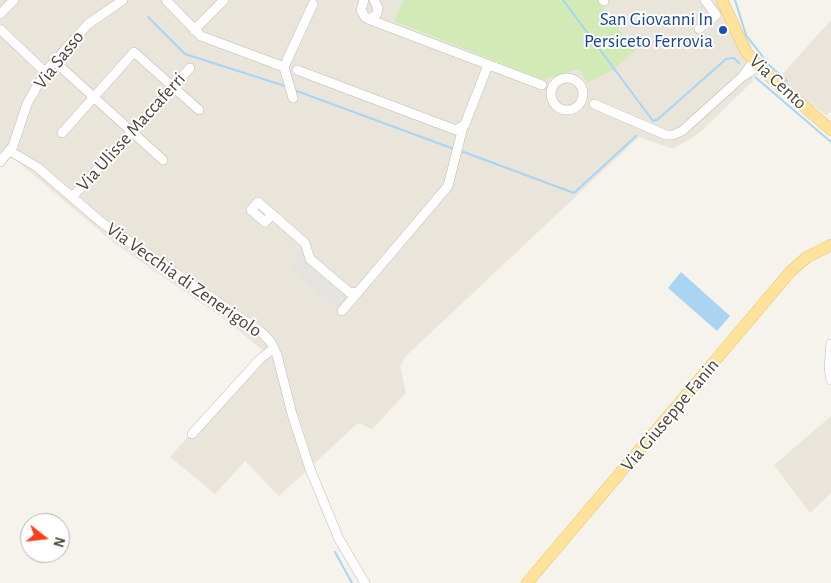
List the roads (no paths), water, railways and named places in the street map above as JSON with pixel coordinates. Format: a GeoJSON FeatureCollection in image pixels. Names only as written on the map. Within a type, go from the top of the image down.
{"type":"FeatureCollection","features":[{"type":"Feature","properties":{"kind":"main road","name":"Via Cento"},"geometry":{"type":"LineString","coordinates":[[722,0],[737,35],[757,64],[831,130]]}},
{"type":"Feature","properties":{"kind":"main road","name":"Via Giuseppe Fanin"},"geometry":{"type":"LineString","coordinates":[[527,583],[798,263],[831,245]]}},
{"type":"Feature","properties":{"kind":"main road"},"geometry":{"type":"LineString","coordinates":[[817,253],[831,254]]}},
{"type":"Feature","properties":{"kind":"street"},"geometry":{"type":"LineString","coordinates":[[0,14],[14,0]]}},
{"type":"Feature","properties":{"kind":"street","name":"Via Sasso"},"geometry":{"type":"LineString","coordinates":[[0,162],[10,151],[27,104],[45,72],[88,24],[123,0]]}},
{"type":"Feature","properties":{"kind":"street"},"geometry":{"type":"LineString","coordinates":[[166,0],[194,30],[211,41],[284,67]]}},
{"type":"Feature","properties":{"kind":"street"},"geometry":{"type":"LineString","coordinates":[[194,30],[224,0]]}},
{"type":"Feature","properties":{"kind":"street"},"geometry":{"type":"LineString","coordinates":[[364,0],[361,10],[364,17],[368,19],[542,85],[555,84],[566,78],[572,79],[577,82],[583,93],[594,104],[666,135],[682,132],[757,64]]}},
{"type":"Feature","properties":{"kind":"street"},"geometry":{"type":"LineString","coordinates":[[698,29],[716,15],[705,0]]}},
{"type":"Feature","properties":{"kind":"street"},"geometry":{"type":"LineString","coordinates":[[292,95],[284,67],[313,4]]}},
{"type":"Feature","properties":{"kind":"street"},"geometry":{"type":"LineString","coordinates":[[368,19],[375,16],[376,4]]}},
{"type":"Feature","properties":{"kind":"street"},"geometry":{"type":"LineString","coordinates":[[376,4],[382,20],[390,27]]}},
{"type":"Feature","properties":{"kind":"street"},"geometry":{"type":"LineString","coordinates":[[0,29],[45,72]]}},
{"type":"Feature","properties":{"kind":"street"},"geometry":{"type":"LineString","coordinates":[[62,133],[134,52],[199,110]]}},
{"type":"Feature","properties":{"kind":"street"},"geometry":{"type":"LineString","coordinates":[[54,61],[164,160]]}},
{"type":"Feature","properties":{"kind":"street"},"geometry":{"type":"LineString","coordinates":[[342,311],[448,186],[462,128],[488,65]]}},
{"type":"Feature","properties":{"kind":"street","name":"Via Ulisse Maccaferri"},"geometry":{"type":"LineString","coordinates":[[73,196],[190,68]]}},
{"type":"Feature","properties":{"kind":"street"},"geometry":{"type":"LineString","coordinates":[[297,70],[448,128],[462,128]]}},
{"type":"Feature","properties":{"kind":"street"},"geometry":{"type":"LineString","coordinates":[[551,96],[555,84]]}},
{"type":"Feature","properties":{"kind":"street"},"geometry":{"type":"LineString","coordinates":[[542,85],[551,96],[555,105],[560,109],[572,110],[580,104],[594,104]]}},
{"type":"Feature","properties":{"kind":"street"},"geometry":{"type":"LineString","coordinates":[[580,104],[583,93]]}},
{"type":"Feature","properties":{"kind":"street","name":"Via Vecchia di Zenerigolo"},"geometry":{"type":"LineString","coordinates":[[10,151],[37,167],[102,222],[260,331],[274,348],[307,461],[339,539],[365,583]]}},
{"type":"Feature","properties":{"kind":"street"},"geometry":{"type":"LineString","coordinates":[[272,215],[305,243],[310,259],[350,292],[357,293]]}},
{"type":"Feature","properties":{"kind":"street"},"geometry":{"type":"LineString","coordinates":[[831,344],[831,378]]}},
{"type":"Feature","properties":{"kind":"street"},"geometry":{"type":"LineString","coordinates":[[192,434],[260,359],[274,348]]}},
{"type":"Feature","properties":{"kind":"water"},"geometry":{"type":"Polygon","coordinates":[[[681,272],[730,316],[717,331],[668,288],[681,272]]]}},
{"type":"Feature","properties":{"kind":"waterway"},"geometry":{"type":"LineString","coordinates":[[563,0],[653,121],[657,120],[726,59],[734,58],[739,63]]}},
{"type":"Feature","properties":{"kind":"waterway"},"geometry":{"type":"LineString","coordinates":[[735,0],[746,35],[770,66],[787,81]]}},
{"type":"Feature","properties":{"kind":"waterway"},"geometry":{"type":"LineString","coordinates":[[148,17],[185,54],[285,86]]}},
{"type":"Feature","properties":{"kind":"waterway"},"geometry":{"type":"LineString","coordinates":[[755,77],[831,142]]}},
{"type":"Feature","properties":{"kind":"waterway"},"geometry":{"type":"LineString","coordinates":[[294,90],[454,149]]}},
{"type":"Feature","properties":{"kind":"waterway"},"geometry":{"type":"LineString","coordinates":[[461,151],[574,193],[636,136]]}},
{"type":"Feature","properties":{"kind":"waterway"},"geometry":{"type":"LineString","coordinates":[[335,552],[352,583]]}},
{"type":"Feature","properties":{"kind":"place","name":"San Giovanni In Persiceto Ferrovia"},"geometry":{"type":"Point","coordinates":[723,30]}}]}
